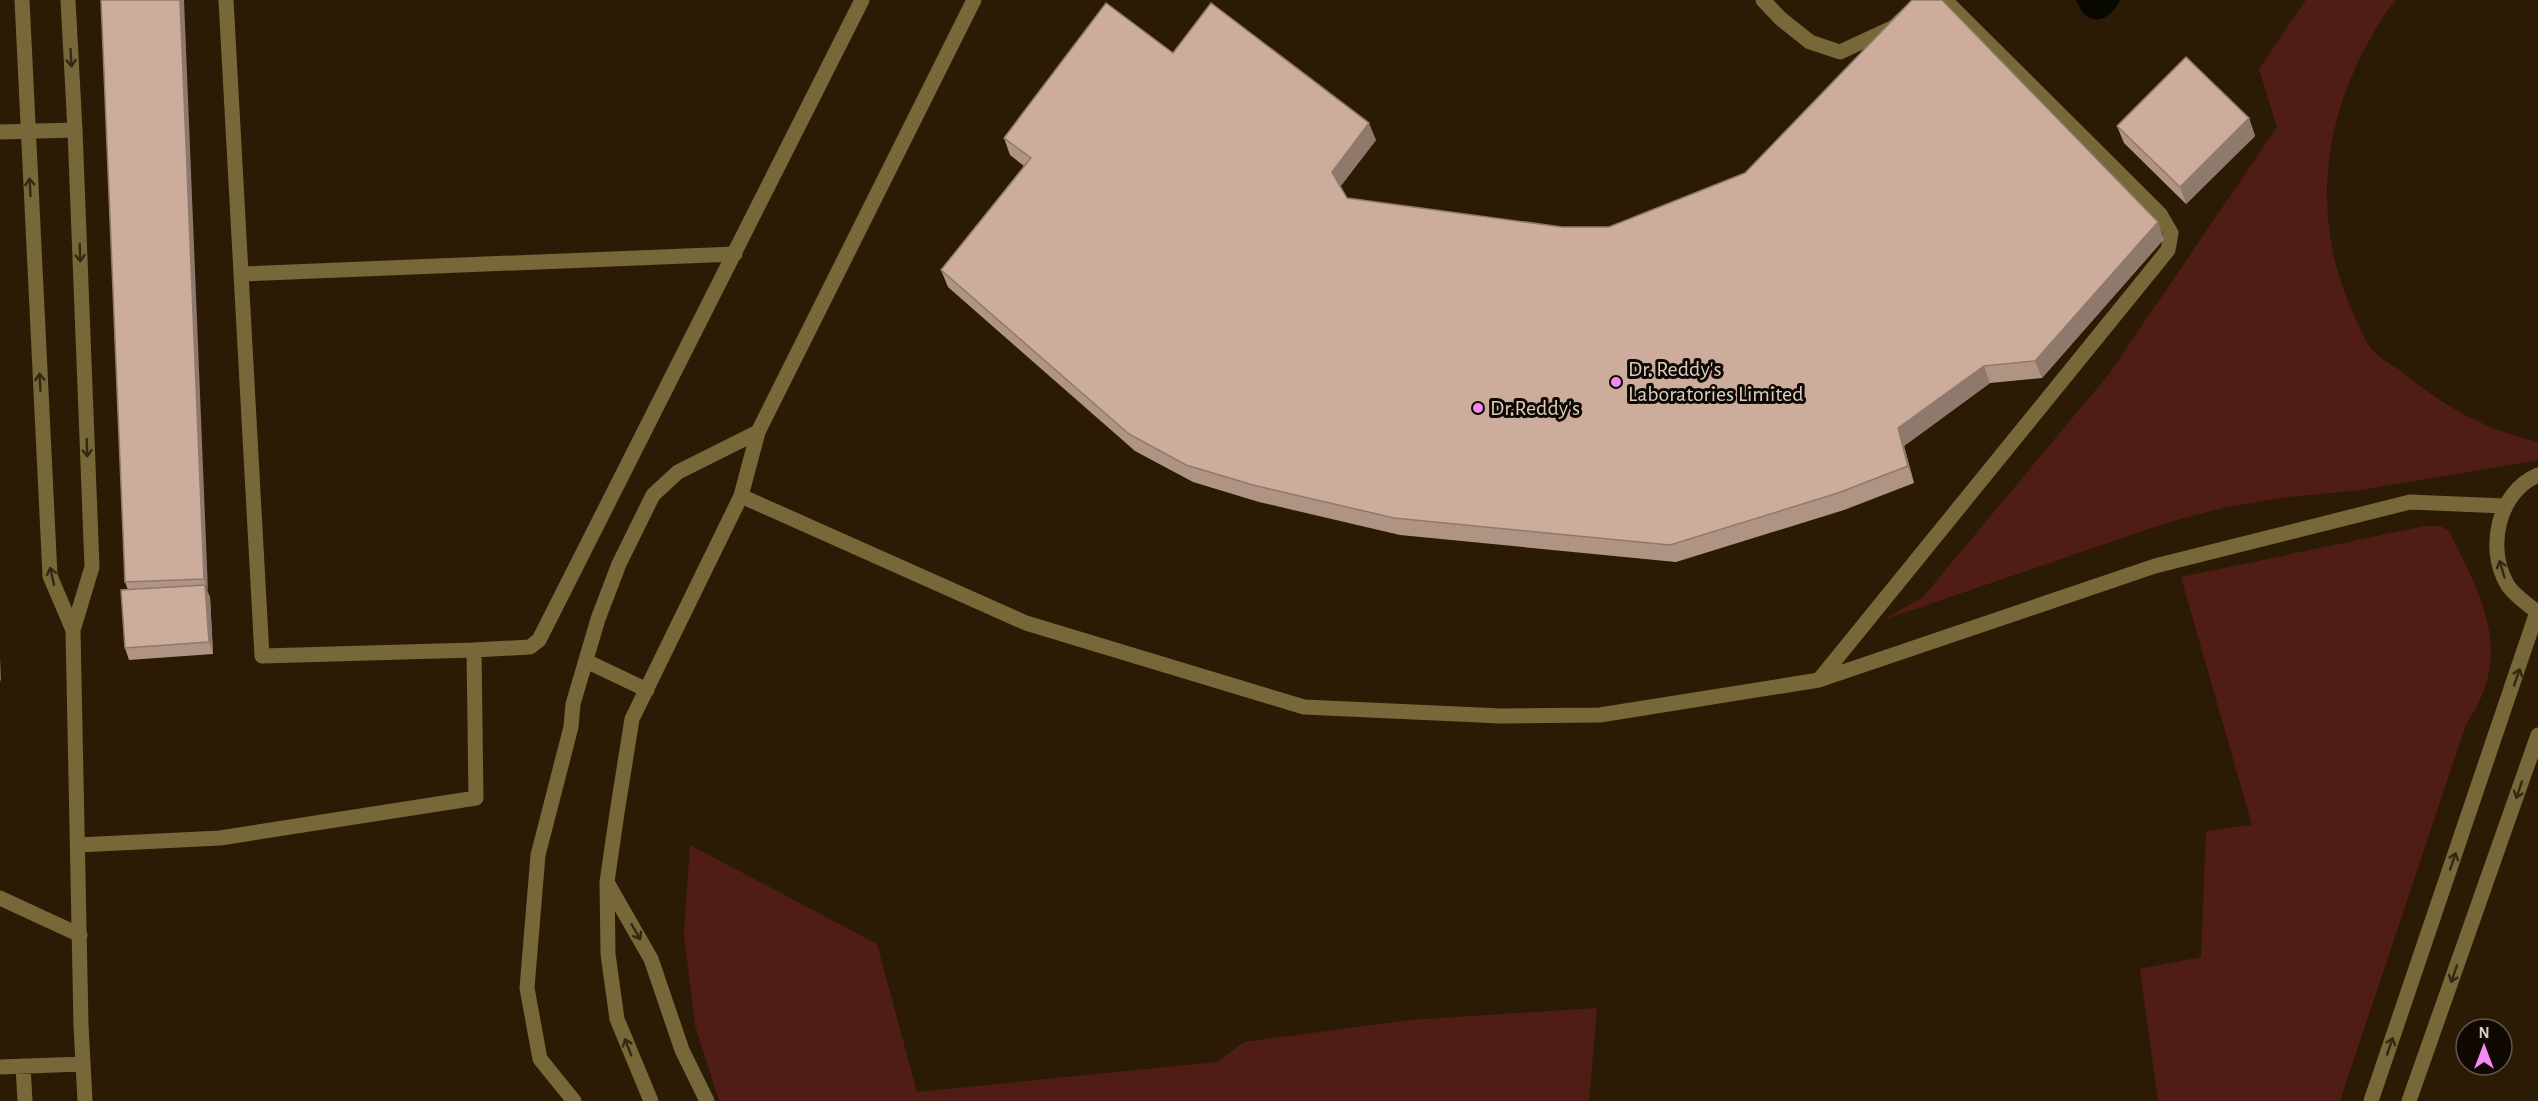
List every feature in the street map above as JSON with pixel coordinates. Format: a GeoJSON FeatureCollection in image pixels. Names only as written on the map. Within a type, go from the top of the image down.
{"type":"FeatureCollection","features":[{"type":"Feature","properties":{"kind":"street"},"geometry":{"type":"LineString","coordinates":[[22,0],[50,576],[73,630]]}},
{"type":"Feature","properties":{"kind":"street"},"geometry":{"type":"LineString","coordinates":[[68,0],[92,567],[73,630],[85,1101]]}},
{"type":"Feature","properties":{"kind":"street"},"geometry":{"type":"LineString","coordinates":[[226,0],[262,656],[530,647],[539,640],[862,0]]}},
{"type":"Feature","properties":{"kind":"street"},"geometry":{"type":"LineString","coordinates":[[651,1101],[617,1019],[608,954],[606,882],[632,719],[741,496],[758,432],[974,0]]}},
{"type":"Feature","properties":{"kind":"street"},"geometry":{"type":"LineString","coordinates":[[1763,0],[1781,19],[1810,42],[1840,52],[1894,27],[1922,1],[1930,0]]}},
{"type":"Feature","properties":{"kind":"street"},"geometry":{"type":"LineString","coordinates":[[1819,680],[2168,250],[2171,233],[2160,214],[1945,0]]}},
{"type":"Feature","properties":{"kind":"street"},"geometry":{"type":"LineString","coordinates":[[0,132],[75,130]]}},
{"type":"Feature","properties":{"kind":"street"},"geometry":{"type":"LineString","coordinates":[[241,274],[735,254]]}},
{"type":"Feature","properties":{"kind":"street"},"geometry":{"type":"LineString","coordinates":[[574,1101],[540,1059],[527,988],[538,855],[571,727],[573,704],[598,619],[619,564],[653,495],[678,472],[758,432]]}},
{"type":"Feature","properties":{"kind":"street"},"geometry":{"type":"LineString","coordinates":[[2371,1101],[2538,613],[2507,585],[2495,546],[2504,506],[2528,479],[2538,475]]}},
{"type":"Feature","properties":{"kind":"street"},"geometry":{"type":"LineString","coordinates":[[741,496],[1026,623],[1304,707],[1501,716],[1600,716],[1819,680],[2155,566],[2410,502],[2504,506]]}},
{"type":"Feature","properties":{"kind":"street"},"geometry":{"type":"LineString","coordinates":[[78,845],[220,838],[476,798],[474,650]]}},
{"type":"Feature","properties":{"kind":"street"},"geometry":{"type":"LineString","coordinates":[[586,661],[647,690]]}},
{"type":"Feature","properties":{"kind":"street"},"geometry":{"type":"LineString","coordinates":[[2409,1101],[2538,735]]}},
{"type":"Feature","properties":{"kind":"street"},"geometry":{"type":"LineString","coordinates":[[606,882],[651,958],[682,1050],[707,1101]]}},
{"type":"Feature","properties":{"kind":"street"},"geometry":{"type":"LineString","coordinates":[[0,898],[80,935]]}},
{"type":"Feature","properties":{"kind":"street"},"geometry":{"type":"LineString","coordinates":[[0,1067],[83,1064]]}},
{"type":"Feature","properties":{"kind":"street"},"geometry":{"type":"LineString","coordinates":[[23,1066],[25,1101]]}},
{"type":"Feature","properties":{"kind":"shaded area"},"geometry":{"type":"Polygon","coordinates":[[[2076,0],[2120,0],[2110,14],[2095,20],[2084,14],[2076,0]]]}},
{"type":"Feature","properties":{"kind":"shaded area"},"geometry":{"type":"Polygon","coordinates":[[[2306,0],[2396,0],[2372,35],[2346,90],[2336,122],[2327,187],[2328,220],[2333,253],[2342,286],[2365,340],[2378,356],[2447,405],[2480,423],[2538,442],[2538,460],[2362,490],[2289,497],[2227,507],[2169,522],[1883,620],[1923,597],[2109,374],[2277,127],[2259,69],[2306,0]]]}},
{"type":"Feature","properties":{"kind":"shaded area"},"geometry":{"type":"Polygon","coordinates":[[[2425,526],[2440,526],[2449,531],[2472,579],[2488,626],[2491,649],[2489,673],[2481,698],[2466,724],[2340,1101],[2158,1101],[2140,969],[2201,957],[2206,831],[2252,825],[2181,577],[2425,526]]]}},
{"type":"Feature","properties":{"kind":"shaded area"},"geometry":{"type":"Polygon","coordinates":[[[690,845],[877,944],[917,1092],[1217,1062],[1244,1042],[1410,1020],[1597,1008],[1589,1101],[719,1101],[695,1025],[684,934],[690,845]]]}},
{"type":"Feature","properties":{"kind":"building"},"geometry":{"type":"Polygon","coordinates":[[[101,0],[180,0],[204,579],[125,582],[101,0]]]}},
{"type":"Feature","properties":{"kind":"building"},"geometry":{"type":"Polygon","coordinates":[[[1912,0],[1942,0],[2158,222],[2035,361],[1984,366],[1898,428],[1908,466],[1838,493],[1670,545],[1394,518],[1253,485],[1186,465],[1129,434],[941,270],[1031,158],[1004,138],[1106,3],[1173,53],[1211,3],[1369,123],[1332,172],[1347,198],[1562,227],[1609,227],[1745,173],[1912,0]]]}},
{"type":"Feature","properties":{"kind":"building"},"geometry":{"type":"Polygon","coordinates":[[[2186,57],[2249,118],[2180,187],[2117,126],[2186,57]]]}},
{"type":"Feature","properties":{"kind":"building"},"geometry":{"type":"Polygon","coordinates":[[[205,585],[209,642],[125,648],[121,590],[205,585]]]}},
{"type":"Feature","properties":{"kind":"place","name":"Dr. Reddy's Laboratories Limited"},"geometry":{"type":"Point","coordinates":[1616,382]}},
{"type":"Feature","properties":{"kind":"place","name":"Dr.Reddy's"},"geometry":{"type":"Point","coordinates":[1478,408]}}]}
